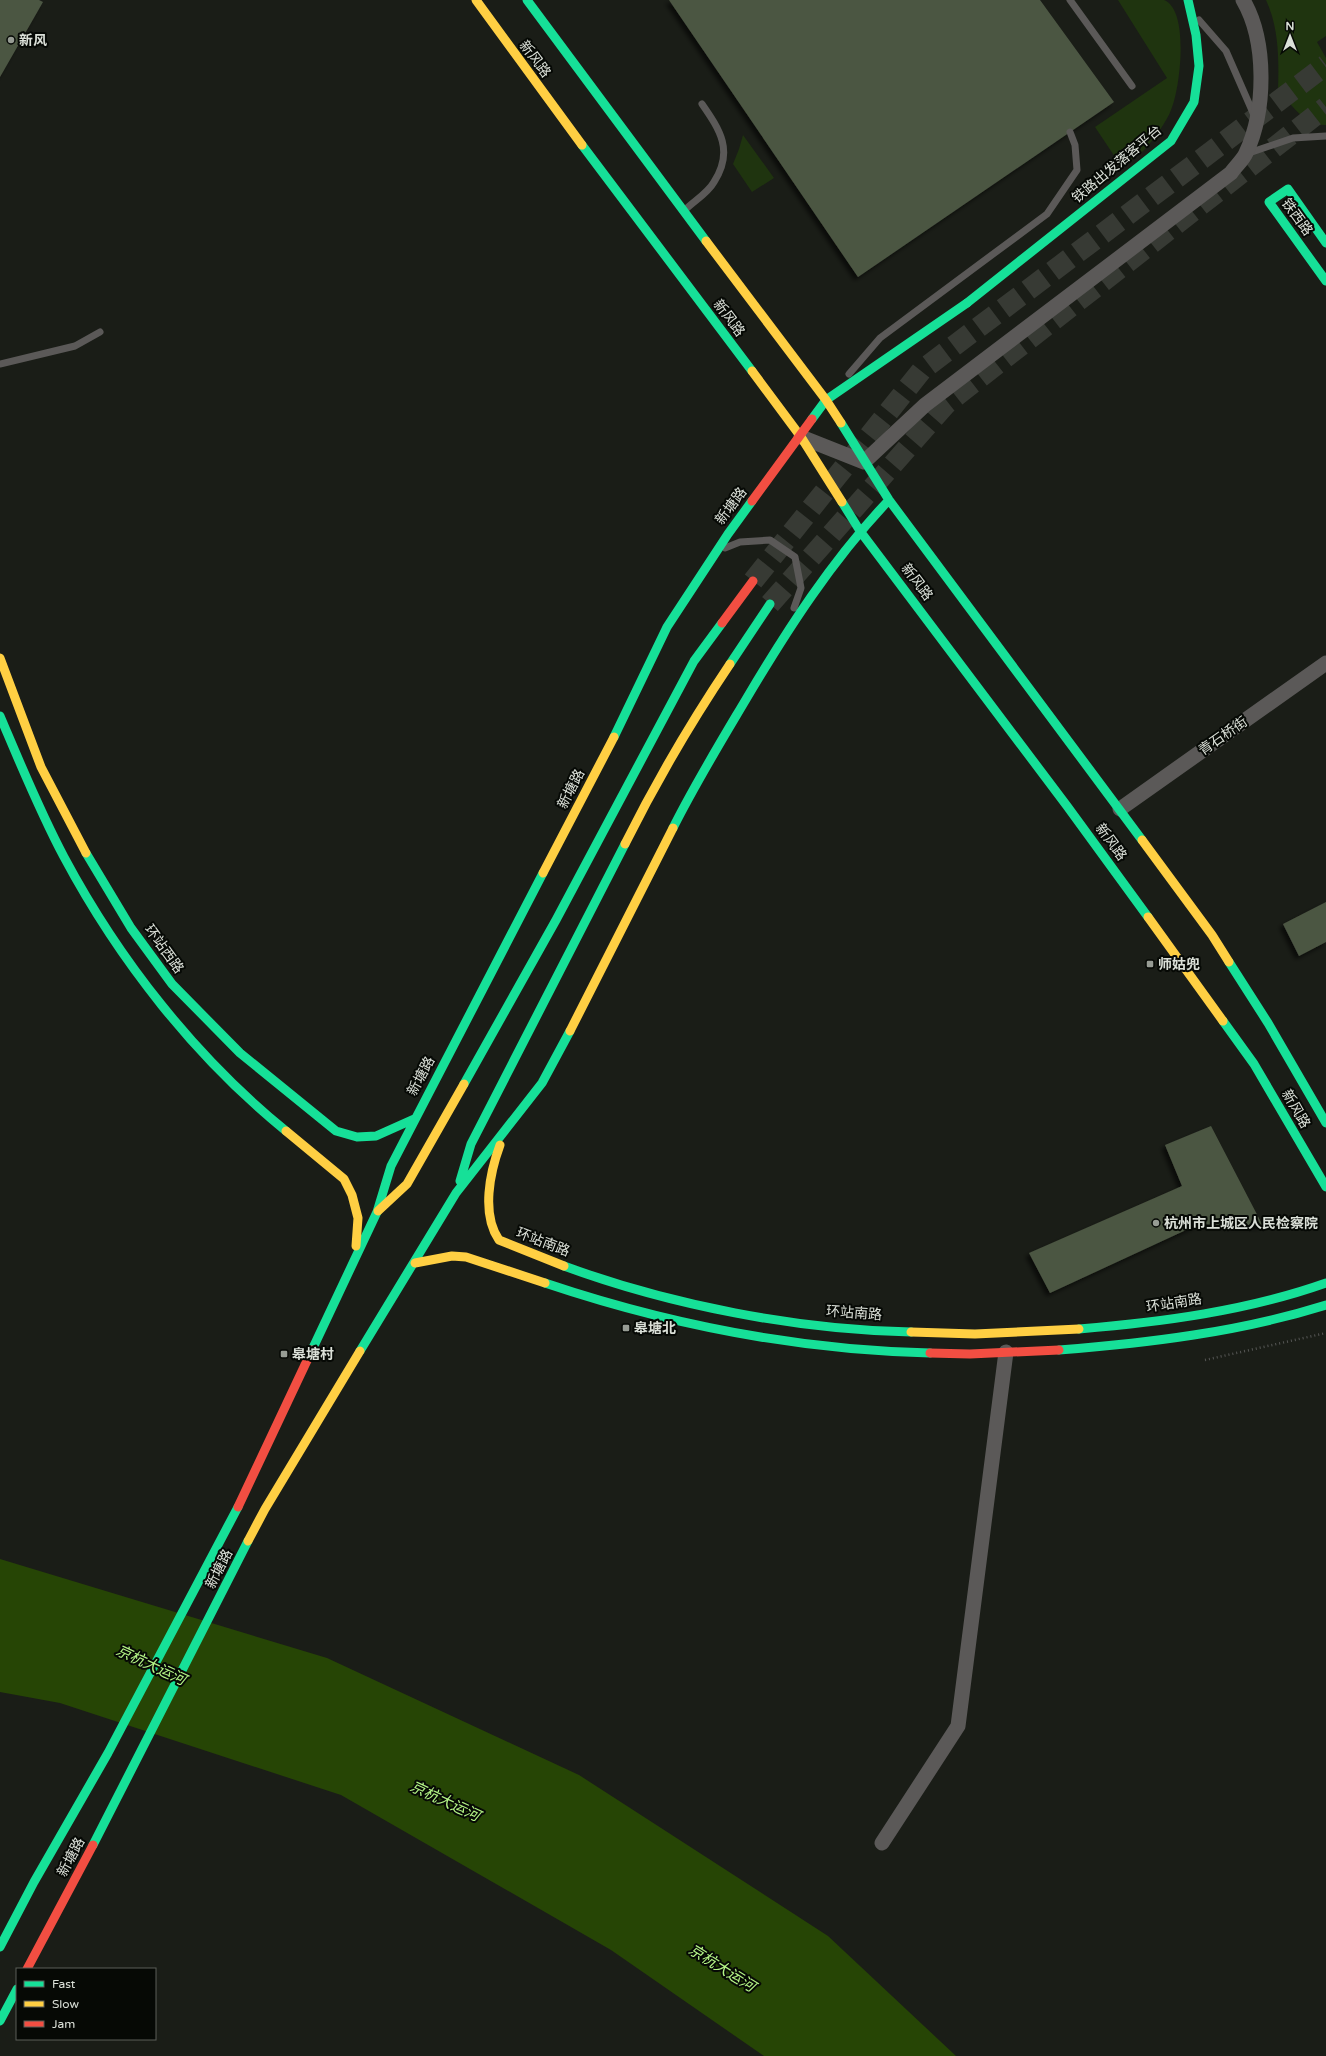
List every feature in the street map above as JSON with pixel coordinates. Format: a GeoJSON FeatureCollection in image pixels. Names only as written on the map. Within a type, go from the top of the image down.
{"type":"FeatureCollection","features":[{"type":"Feature","properties":{"kind":"main road","name":"新风路"},"geometry":{"type":"LineString","coordinates":[[476,0],[511,50],[801,437],[860,531],[1072,812],[1254,1064],[1326,1188]]}},
{"type":"Feature","properties":{"kind":"main road","name":"新风路"},"geometry":{"type":"LineString","coordinates":[[527,0],[683,211],[826,400],[889,500],[1212,935],[1268,1023],[1326,1124]]}},
{"type":"Feature","properties":{"kind":"main road","name":"铁路出发落客平台"},"geometry":{"type":"LineString","coordinates":[[826,400],[967,304],[1171,141],[1194,102],[1199,66],[1196,35],[1188,0]]}},
{"type":"Feature","properties":{"kind":"main road","name":"铁西路"},"geometry":{"type":"LineString","coordinates":[[1326,243],[1288,189],[1269,202],[1326,282]]}},
{"type":"Feature","properties":{"kind":"main road","name":"新塘路"},"geometry":{"type":"LineString","coordinates":[[0,1947],[34,1882],[108,1753],[242,1499],[377,1212],[391,1166],[414,1119],[499,959],[667,627],[716,552],[801,437],[826,400]]}},
{"type":"Feature","properties":{"kind":"main road","name":"新塘路"},"geometry":{"type":"LineString","coordinates":[[28,1968],[132,1772],[265,1510],[456,1193],[542,1083],[580,1013],[695,784],[783,637],[860,531],[889,500]]}},
{"type":"Feature","properties":{"kind":"main road","name":"新塘路"},"geometry":{"type":"LineString","coordinates":[[377,1212],[407,1184],[556,920],[694,661],[753,581]]}},
{"type":"Feature","properties":{"kind":"main road","name":"新塘路"},"geometry":{"type":"LineString","coordinates":[[456,1193],[472,1144],[651,793],[704,703],[770,604]]}},
{"type":"Feature","properties":{"kind":"main road","name":"环站西路"},"geometry":{"type":"LineString","coordinates":[[0,658],[41,766],[86,853],[131,928],[172,984],[240,1053],[336,1131],[350,1137],[366,1138],[386,1133],[414,1119]]}},
{"type":"Feature","properties":{"kind":"main road"},"geometry":{"type":"LineString","coordinates":[[0,716],[21,766],[64,857],[124,956],[193,1043],[263,1113],[344,1179],[352,1195],[358,1218],[356,1256]]}},
{"type":"Feature","properties":{"kind":"main road","name":"环站南路"},"geometry":{"type":"LineString","coordinates":[[504,1132],[492,1171],[490,1191],[494,1235],[499,1240],[561,1265],[637,1290],[734,1311],[830,1326],[933,1333],[1033,1332],[1107,1326],[1177,1317],[1246,1304],[1312,1289],[1326,1283]]}},
{"type":"Feature","properties":{"kind":"main road"},"geometry":{"type":"LineString","coordinates":[[415,1263],[452,1256],[466,1257],[601,1302],[695,1325],[776,1340],[897,1351],[960,1353],[1092,1348],[1176,1338],[1215,1331],[1326,1305]]}},
{"type":"Feature","properties":{"kind":"main road"},"geometry":{"type":"LineString","coordinates":[[0,2021],[16,1991]]}},
{"type":"Feature","properties":{"kind":"street"},"geometry":{"type":"LineString","coordinates":[[801,437],[864,462],[925,405],[1231,173],[1246,154],[1257,121],[1261,90],[1260,54],[1250,11],[1243,0]]}},
{"type":"Feature","properties":{"kind":"street","name":"青石桥街"},"geometry":{"type":"LineString","coordinates":[[1120,810],[1326,663]]}},
{"type":"Feature","properties":{"kind":"street"},"geometry":{"type":"LineString","coordinates":[[882,1842],[958,1726],[1006,1352]]}},
{"type":"Feature","properties":{"kind":"lane"},"geometry":{"type":"LineString","coordinates":[[1070,0],[1132,86]]}},
{"type":"Feature","properties":{"kind":"lane"},"geometry":{"type":"LineString","coordinates":[[1181,0],[1226,51],[1257,121]]}},
{"type":"Feature","properties":{"kind":"lane"},"geometry":{"type":"LineString","coordinates":[[683,211],[714,183],[723,162],[725,148],[718,128],[702,104]]}},
{"type":"Feature","properties":{"kind":"lane"},"geometry":{"type":"LineString","coordinates":[[826,400],[880,338],[1046,214],[1077,170],[1075,145],[1070,132]]}},
{"type":"Feature","properties":{"kind":"lane"},"geometry":{"type":"LineString","coordinates":[[1246,154],[1293,138],[1326,136]]}},
{"type":"Feature","properties":{"kind":"lane"},"geometry":{"type":"LineString","coordinates":[[0,364],[75,346],[100,332]]}},
{"type":"Feature","properties":{"kind":"lane"},"geometry":{"type":"LineString","coordinates":[[716,552],[740,542],[770,540],[795,557],[801,588],[783,637]]}},
{"type":"Feature","properties":{"kind":"path"},"geometry":{"type":"LineString","coordinates":[[1205,1360],[1326,1333]]}},
{"type":"Feature","properties":{"kind":"shaded area"},"geometry":{"type":"Polygon","coordinates":[[[1118,0],[1164,0],[1172,7],[1177,19],[1181,51],[1177,86],[1169,114],[1160,130],[1146,148],[1121,166],[1095,127],[1167,78],[1118,0]]]}},
{"type":"Feature","properties":{"kind":"shaded area"},"geometry":{"type":"Polygon","coordinates":[[[1266,0],[1326,0],[1326,36],[1317,42],[1326,58],[1326,125],[1311,122],[1305,118],[1278,90],[1276,33],[1274,22],[1266,0]]]}},
{"type":"Feature","properties":{"kind":"shaded area"},"geometry":{"type":"Polygon","coordinates":[[[743,135],[774,178],[752,192],[733,164],[743,135]]]}},
{"type":"Feature","properties":{"kind":"water","name":"京杭大运河"},"geometry":{"type":"Polygon","coordinates":[[[0,1559],[327,1658],[579,1775],[828,1936],[956,2056],[764,2056],[611,1950],[341,1795],[60,1703],[0,1692],[0,1559]]]}},
{"type":"Feature","properties":{"kind":"building","name":"新风"},"geometry":{"type":"Polygon","coordinates":[[[0,0],[39,0],[43,2],[0,77],[0,0]]]}},
{"type":"Feature","properties":{"kind":"building"},"geometry":{"type":"Polygon","coordinates":[[[669,0],[1040,0],[1114,102],[858,277],[669,0]]]}},
{"type":"Feature","properties":{"kind":"building"},"geometry":{"type":"Polygon","coordinates":[[[1326,902],[1326,942],[1299,956],[1283,924],[1326,902]]]}},
{"type":"Feature","properties":{"kind":"building"},"geometry":{"type":"Polygon","coordinates":[[[1211,1126],[1263,1226],[1199,1224],[1050,1293],[1029,1253],[1182,1186],[1165,1145],[1211,1126]]]}},
{"type":"Feature","properties":{"kind":"tunnel"},"geometry":{"type":"LineString","coordinates":[[753,581],[922,370],[1326,65]]}},
{"type":"Feature","properties":{"kind":"tunnel"},"geometry":{"type":"LineString","coordinates":[[770,604],[946,404],[1326,107]]}},
{"type":"Feature","properties":{"kind":"traffic: fast"},"geometry":{"type":"LineString","coordinates":[[527,0],[706,241]]}},
{"type":"Feature","properties":{"kind":"traffic: fast"},"geometry":{"type":"LineString","coordinates":[[967,303],[1171,141],[1194,102],[1199,66],[1196,35],[1188,0]]}},
{"type":"Feature","properties":{"kind":"traffic: fast"},"geometry":{"type":"LineString","coordinates":[[582,145],[752,371]]}},
{"type":"Feature","properties":{"kind":"traffic: fast"},"geometry":{"type":"LineString","coordinates":[[1326,243],[1288,189],[1269,202],[1326,281]]}},
{"type":"Feature","properties":{"kind":"traffic: fast"},"geometry":{"type":"LineString","coordinates":[[812,419],[826,400],[967,303]]}},
{"type":"Feature","properties":{"kind":"traffic: fast"},"geometry":{"type":"LineString","coordinates":[[841,423],[889,500],[1142,840]]}},
{"type":"Feature","properties":{"kind":"traffic: fast"},"geometry":{"type":"LineString","coordinates":[[673,828],[717,748],[761,674],[811,596],[848,547],[889,500]]}},
{"type":"Feature","properties":{"kind":"traffic: fast"},"geometry":{"type":"LineString","coordinates":[[614,737],[667,627],[728,534],[752,501]]}},
{"type":"Feature","properties":{"kind":"traffic: fast"},"geometry":{"type":"LineString","coordinates":[[842,502],[860,531],[1067,806],[1148,917]]}},
{"type":"Feature","properties":{"kind":"traffic: fast"},"geometry":{"type":"LineString","coordinates":[[730,664],[770,604]]}},
{"type":"Feature","properties":{"kind":"traffic: fast"},"geometry":{"type":"LineString","coordinates":[[464,1084],[556,920],[694,661],[722,623]]}},
{"type":"Feature","properties":{"kind":"traffic: fast"},"geometry":{"type":"LineString","coordinates":[[0,716],[30,787],[55,840],[109,933],[134,969],[190,1039],[253,1102],[286,1131]]}},
{"type":"Feature","properties":{"kind":"traffic: fast"},"geometry":{"type":"LineString","coordinates":[[460,1181],[471,1144],[625,844]]}},
{"type":"Feature","properties":{"kind":"traffic: fast"},"geometry":{"type":"LineString","coordinates":[[86,853],[131,928],[172,984],[240,1053],[336,1131],[357,1137],[376,1136],[414,1119]]}},
{"type":"Feature","properties":{"kind":"traffic: fast"},"geometry":{"type":"LineString","coordinates":[[312,1350],[377,1212],[391,1166],[543,873]]}},
{"type":"Feature","properties":{"kind":"traffic: fast"},"geometry":{"type":"LineString","coordinates":[[1229,962],[1268,1023],[1326,1123]]}},
{"type":"Feature","properties":{"kind":"traffic: fast"},"geometry":{"type":"LineString","coordinates":[[1223,1021],[1254,1064],[1326,1187]]}},
{"type":"Feature","properties":{"kind":"traffic: fast"},"geometry":{"type":"LineString","coordinates":[[360,1351],[456,1193],[542,1083],[570,1031]]}},
{"type":"Feature","properties":{"kind":"traffic: fast"},"geometry":{"type":"LineString","coordinates":[[564,1266],[647,1292],[735,1313],[779,1321],[824,1326],[911,1332]]}},
{"type":"Feature","properties":{"kind":"traffic: fast"},"geometry":{"type":"LineString","coordinates":[[545,1283],[639,1311],[735,1333],[832,1347],[930,1353]]}},
{"type":"Feature","properties":{"kind":"traffic: fast"},"geometry":{"type":"LineString","coordinates":[[1079,1329],[1142,1323],[1204,1314],[1266,1301],[1326,1283]]}},
{"type":"Feature","properties":{"kind":"traffic: fast"},"geometry":{"type":"LineString","coordinates":[[1059,1350],[1126,1344],[1194,1335],[1261,1322],[1326,1305]]}},
{"type":"Feature","properties":{"kind":"traffic: fast"},"geometry":{"type":"LineString","coordinates":[[0,1947],[34,1882],[108,1753],[238,1507]]}},
{"type":"Feature","properties":{"kind":"traffic: fast"},"geometry":{"type":"LineString","coordinates":[[93,1845],[248,1541]]}},
{"type":"Feature","properties":{"kind":"traffic: fast"},"geometry":{"type":"LineString","coordinates":[[0,2021],[16,1991]]}},
{"type":"Feature","properties":{"kind":"traffic: slow"},"geometry":{"type":"LineString","coordinates":[[476,0],[582,145]]}},
{"type":"Feature","properties":{"kind":"traffic: slow"},"geometry":{"type":"LineString","coordinates":[[706,241],[826,400],[841,423]]}},
{"type":"Feature","properties":{"kind":"traffic: slow"},"geometry":{"type":"LineString","coordinates":[[752,371],[801,437],[842,502]]}},
{"type":"Feature","properties":{"kind":"traffic: slow"},"geometry":{"type":"LineString","coordinates":[[0,658],[41,767],[86,853]]}},
{"type":"Feature","properties":{"kind":"traffic: slow"},"geometry":{"type":"LineString","coordinates":[[625,844],[674,752],[730,664]]}},
{"type":"Feature","properties":{"kind":"traffic: slow"},"geometry":{"type":"LineString","coordinates":[[543,873],[614,737]]}},
{"type":"Feature","properties":{"kind":"traffic: slow"},"geometry":{"type":"LineString","coordinates":[[570,1031],[673,828]]}},
{"type":"Feature","properties":{"kind":"traffic: slow"},"geometry":{"type":"LineString","coordinates":[[1142,840],[1212,935],[1229,962]]}},
{"type":"Feature","properties":{"kind":"traffic: slow"},"geometry":{"type":"LineString","coordinates":[[1148,917],[1223,1021]]}},
{"type":"Feature","properties":{"kind":"traffic: slow"},"geometry":{"type":"LineString","coordinates":[[378,1211],[407,1184],[464,1084]]}},
{"type":"Feature","properties":{"kind":"traffic: slow"},"geometry":{"type":"LineString","coordinates":[[286,1131],[344,1179],[352,1195],[358,1218],[356,1246]]}},
{"type":"Feature","properties":{"kind":"traffic: slow"},"geometry":{"type":"LineString","coordinates":[[500,1145],[493,1168],[489,1193],[490,1218],[493,1230],[499,1240],[564,1266]]}},
{"type":"Feature","properties":{"kind":"traffic: slow"},"geometry":{"type":"LineString","coordinates":[[415,1263],[452,1256],[466,1257],[545,1283]]}},
{"type":"Feature","properties":{"kind":"traffic: slow"},"geometry":{"type":"LineString","coordinates":[[911,1332],[975,1334],[1079,1329]]}},
{"type":"Feature","properties":{"kind":"traffic: slow"},"geometry":{"type":"LineString","coordinates":[[248,1541],[265,1509],[360,1351]]}},
{"type":"Feature","properties":{"kind":"traffic: jam"},"geometry":{"type":"LineString","coordinates":[[752,501],[812,419]]}},
{"type":"Feature","properties":{"kind":"traffic: jam"},"geometry":{"type":"LineString","coordinates":[[722,623],[753,581]]}},
{"type":"Feature","properties":{"kind":"traffic: jam"},"geometry":{"type":"LineString","coordinates":[[238,1507],[312,1350]]}},
{"type":"Feature","properties":{"kind":"traffic: jam"},"geometry":{"type":"LineString","coordinates":[[930,1353],[970,1354],[1059,1350]]}},
{"type":"Feature","properties":{"kind":"traffic: jam"},"geometry":{"type":"LineString","coordinates":[[28,1968],[93,1845]]}},
{"type":"Feature","properties":{"kind":"place","name":"新风"},"geometry":{"type":"Point","coordinates":[11,40]}},
{"type":"Feature","properties":{"kind":"place","name":"师姑兜"},"geometry":{"type":"Point","coordinates":[1150,964]}},
{"type":"Feature","properties":{"kind":"place","name":"杭州市上城区人民检察院"},"geometry":{"type":"Point","coordinates":[1156,1223]}},
{"type":"Feature","properties":{"kind":"place","name":"皋塘北"},"geometry":{"type":"Point","coordinates":[626,1328]}},
{"type":"Feature","properties":{"kind":"place","name":"皋塘村"},"geometry":{"type":"Point","coordinates":[284,1354]}}]}
